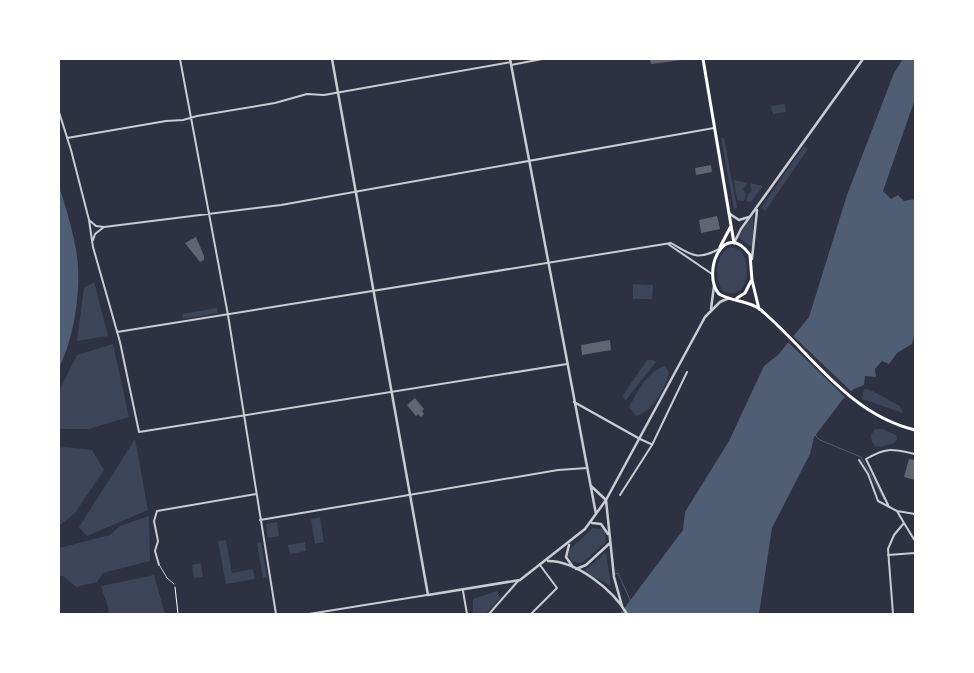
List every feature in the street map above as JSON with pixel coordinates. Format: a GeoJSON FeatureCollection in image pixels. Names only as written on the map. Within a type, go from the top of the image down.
{"type":"FeatureCollection","features":[{"type":"Feature","properties":{"kind":"main road"},"geometry":{"type":"LineString","coordinates":[[703,59],[734,242]]}},
{"type":"Feature","properties":{"kind":"main road"},"geometry":{"type":"LineString","coordinates":[[732,225],[715,259],[714,284],[719,294],[729,298],[736,298],[759,309],[851,398],[873,414],[915,430]]}},
{"type":"Feature","properties":{"kind":"main road"},"geometry":{"type":"LineString","coordinates":[[734,242],[744,248],[752,259],[752,280],[759,309]]}},
{"type":"Feature","properties":{"kind":"main road"},"geometry":{"type":"LineString","coordinates":[[719,249],[734,242]]}},
{"type":"Feature","properties":{"kind":"main road"},"geometry":{"type":"LineString","coordinates":[[736,298],[745,293],[752,280]]}},
{"type":"Feature","properties":{"kind":"street"},"geometry":{"type":"LineString","coordinates":[[180,59],[228,314],[276,614]]}},
{"type":"Feature","properties":{"kind":"street"},"geometry":{"type":"LineString","coordinates":[[332,59],[428,595]]}},
{"type":"Feature","properties":{"kind":"street"},"geometry":{"type":"LineString","coordinates":[[67,138],[166,121],[183,120],[275,103],[307,94],[337,92],[511,62],[542,59]]}},
{"type":"Feature","properties":{"kind":"street"},"geometry":{"type":"LineString","coordinates":[[734,242],[863,59]]}},
{"type":"Feature","properties":{"kind":"street"},"geometry":{"type":"LineString","coordinates":[[511,62],[574,402],[597,515]]}},
{"type":"Feature","properties":{"kind":"street"},"geometry":{"type":"LineString","coordinates":[[59,112],[89,220],[93,247],[117,332],[139,432],[567,364]]}},
{"type":"Feature","properties":{"kind":"street"},"geometry":{"type":"LineString","coordinates":[[89,220],[96,226],[104,227],[210,216],[355,193],[715,128]]}},
{"type":"Feature","properties":{"kind":"street"},"geometry":{"type":"LineString","coordinates":[[752,259],[757,209]]}},
{"type":"Feature","properties":{"kind":"street"},"geometry":{"type":"LineString","coordinates":[[729,213],[739,220],[752,214]]}},
{"type":"Feature","properties":{"kind":"street"},"geometry":{"type":"LineString","coordinates":[[93,240],[96,234],[104,227]]}},
{"type":"Feature","properties":{"kind":"street"},"geometry":{"type":"LineString","coordinates":[[670,244],[714,275]]}},
{"type":"Feature","properties":{"kind":"street"},"geometry":{"type":"LineString","coordinates":[[117,332],[670,244],[696,256],[708,255],[719,249]]}},
{"type":"Feature","properties":{"kind":"street"},"geometry":{"type":"LineString","coordinates":[[711,309],[714,284]]}},
{"type":"Feature","properties":{"kind":"street"},"geometry":{"type":"LineString","coordinates":[[489,614],[520,580],[570,543],[591,523],[640,439],[705,317],[711,309],[729,298]]}},
{"type":"Feature","properties":{"kind":"street"},"geometry":{"type":"LineString","coordinates":[[620,495],[652,445],[687,372]]}},
{"type":"Feature","properties":{"kind":"street"},"geometry":{"type":"LineString","coordinates":[[574,402],[652,445]]}},
{"type":"Feature","properties":{"kind":"street"},"geometry":{"type":"LineString","coordinates":[[890,507],[866,459],[882,450],[889,449],[915,454]]}},
{"type":"Feature","properties":{"kind":"street"},"geometry":{"type":"LineString","coordinates":[[859,460],[868,474],[878,501],[897,510],[915,514]]}},
{"type":"Feature","properties":{"kind":"street"},"geometry":{"type":"LineString","coordinates":[[260,520],[558,470],[587,468]]}},
{"type":"Feature","properties":{"kind":"street"},"geometry":{"type":"LineString","coordinates":[[590,485],[606,500],[614,578],[622,606]]}},
{"type":"Feature","properties":{"kind":"street"},"geometry":{"type":"LineString","coordinates":[[159,565],[155,551],[158,541],[154,514],[159,510],[256,494]]}},
{"type":"Feature","properties":{"kind":"street"},"geometry":{"type":"LineString","coordinates":[[897,510],[915,540]]}},
{"type":"Feature","properties":{"kind":"street"},"geometry":{"type":"LineString","coordinates":[[591,523],[603,526],[609,536]]}},
{"type":"Feature","properties":{"kind":"street"},"geometry":{"type":"LineString","coordinates":[[893,614],[888,549],[894,535],[904,523]]}},
{"type":"Feature","properties":{"kind":"street"},"geometry":{"type":"LineString","coordinates":[[570,543],[566,557],[575,569]]}},
{"type":"Feature","properties":{"kind":"street"},"geometry":{"type":"LineString","coordinates":[[575,569],[586,565],[610,543]]}},
{"type":"Feature","properties":{"kind":"street"},"geometry":{"type":"LineString","coordinates":[[888,555],[915,553]]}},
{"type":"Feature","properties":{"kind":"street"},"geometry":{"type":"LineString","coordinates":[[546,561],[554,561],[575,569],[605,587],[627,614]]}},
{"type":"Feature","properties":{"kind":"street"},"geometry":{"type":"LineString","coordinates":[[532,614],[557,588],[540,565]]}},
{"type":"Feature","properties":{"kind":"street"},"geometry":{"type":"LineString","coordinates":[[309,614],[520,580]]}},
{"type":"Feature","properties":{"kind":"street"},"geometry":{"type":"LineString","coordinates":[[463,590],[467,614]]}},
{"type":"Feature","properties":{"kind":"lane"},"geometry":{"type":"LineString","coordinates":[[159,565],[167,578],[174,584]]}},
{"type":"Feature","properties":{"kind":"path"},"geometry":{"type":"LineString","coordinates":[[174,584],[178,614]]}},
{"type":"Feature","properties":{"kind":"shaded area"},"geometry":{"type":"Polygon","coordinates":[[[903,59],[915,59],[915,99],[883,191],[891,199],[898,195],[904,201],[915,199],[915,332],[912,344],[897,353],[889,364],[882,361],[875,369],[876,377],[865,376],[864,385],[854,389],[843,399],[814,437],[810,454],[772,528],[759,614],[620,614],[683,530],[685,512],[729,441],[764,366],[778,355],[809,317],[847,195],[894,73],[903,59]]]}},
{"type":"Feature","properties":{"kind":"shaded area"},"geometry":{"type":"Polygon","coordinates":[[[785,104],[786,112],[773,114],[771,106],[785,104]]]}},
{"type":"Feature","properties":{"kind":"shaded area"},"geometry":{"type":"Polygon","coordinates":[[[721,138],[724,138],[737,208],[734,209],[721,138]]]}},
{"type":"Feature","properties":{"kind":"shaded area"},"geometry":{"type":"Polygon","coordinates":[[[804,146],[808,149],[765,211],[761,208],[804,146]]]}},
{"type":"Feature","properties":{"kind":"shaded area"},"geometry":{"type":"Polygon","coordinates":[[[734,180],[748,183],[743,189],[746,194],[744,201],[737,200],[734,180]]]}},
{"type":"Feature","properties":{"kind":"shaded area"},"geometry":{"type":"Polygon","coordinates":[[[750,183],[763,186],[751,202],[746,201],[748,194],[752,191],[750,183]]]}},
{"type":"Feature","properties":{"kind":"shaded area"},"geometry":{"type":"Polygon","coordinates":[[[59,186],[77,256],[78,292],[72,332],[59,368],[59,186]]]}},
{"type":"Feature","properties":{"kind":"shaded area"},"geometry":{"type":"Polygon","coordinates":[[[753,215],[753,248],[738,237],[753,215]]]}},
{"type":"Feature","properties":{"kind":"shaded area"},"geometry":{"type":"Polygon","coordinates":[[[732,247],[740,250],[744,256],[747,272],[743,287],[738,292],[731,294],[723,291],[720,286],[717,266],[722,254],[732,247]]]}},
{"type":"Feature","properties":{"kind":"shaded area"},"geometry":{"type":"Polygon","coordinates":[[[94,282],[108,336],[77,341],[84,288],[94,282]]]}},
{"type":"Feature","properties":{"kind":"shaded area"},"geometry":{"type":"Polygon","coordinates":[[[633,284],[653,285],[652,299],[633,299],[633,284]]]}},
{"type":"Feature","properties":{"kind":"shaded area"},"geometry":{"type":"Polygon","coordinates":[[[217,308],[217,313],[183,319],[182,314],[217,308]]]}},
{"type":"Feature","properties":{"kind":"shaded area"},"geometry":{"type":"Polygon","coordinates":[[[113,344],[129,417],[89,429],[59,429],[59,391],[77,355],[113,344]]]}},
{"type":"Feature","properties":{"kind":"shaded area"},"geometry":{"type":"Polygon","coordinates":[[[647,360],[656,362],[625,401],[623,395],[647,360]]]}},
{"type":"Feature","properties":{"kind":"shaded area"},"geometry":{"type":"Polygon","coordinates":[[[665,366],[669,372],[661,392],[653,405],[642,414],[636,416],[629,407],[648,377],[659,368],[665,366]]]}},
{"type":"Feature","properties":{"kind":"shaded area"},"geometry":{"type":"Polygon","coordinates":[[[864,389],[876,393],[900,406],[903,413],[862,399],[864,389]]]}},
{"type":"Feature","properties":{"kind":"shaded area"},"geometry":{"type":"Polygon","coordinates":[[[875,429],[883,429],[896,435],[895,443],[880,447],[875,446],[871,435],[875,429]]]}},
{"type":"Feature","properties":{"kind":"shaded area"},"geometry":{"type":"Polygon","coordinates":[[[135,439],[148,510],[87,536],[79,527],[135,439]]]}},
{"type":"Feature","properties":{"kind":"shaded area"},"geometry":{"type":"Polygon","coordinates":[[[59,448],[92,450],[104,470],[75,513],[59,526],[59,448]]]}},
{"type":"Feature","properties":{"kind":"shaded area"},"geometry":{"type":"Polygon","coordinates":[[[149,516],[150,561],[103,573],[97,582],[76,587],[63,576],[59,576],[59,548],[110,535],[120,526],[149,516]]]}},
{"type":"Feature","properties":{"kind":"shaded area"},"geometry":{"type":"Polygon","coordinates":[[[320,517],[324,542],[315,544],[311,519],[320,517]]]}},
{"type":"Feature","properties":{"kind":"shaded area"},"geometry":{"type":"Polygon","coordinates":[[[277,522],[279,536],[268,538],[266,524],[277,522]]]}},
{"type":"Feature","properties":{"kind":"shaded area"},"geometry":{"type":"Polygon","coordinates":[[[593,528],[602,529],[605,532],[606,542],[582,563],[573,562],[568,556],[570,549],[593,528]]]}},
{"type":"Feature","properties":{"kind":"shaded area"},"geometry":{"type":"Polygon","coordinates":[[[226,540],[232,573],[253,569],[255,579],[226,584],[218,541],[226,540]]]}},
{"type":"Feature","properties":{"kind":"shaded area"},"geometry":{"type":"Polygon","coordinates":[[[261,542],[267,577],[263,578],[257,543],[261,542]]]}},
{"type":"Feature","properties":{"kind":"shaded area"},"geometry":{"type":"Polygon","coordinates":[[[305,542],[306,551],[290,554],[288,545],[305,542]]]}},
{"type":"Feature","properties":{"kind":"shaded area"},"geometry":{"type":"Polygon","coordinates":[[[606,552],[611,586],[584,571],[606,552]]]}},
{"type":"Feature","properties":{"kind":"shaded area"},"geometry":{"type":"Polygon","coordinates":[[[201,563],[203,577],[194,578],[192,565],[201,563]]]}},
{"type":"Feature","properties":{"kind":"shaded area"},"geometry":{"type":"Polygon","coordinates":[[[154,575],[165,614],[110,614],[101,586],[154,575]]]}},
{"type":"Feature","properties":{"kind":"shaded area"},"geometry":{"type":"Polygon","coordinates":[[[497,591],[500,598],[486,614],[473,614],[473,599],[497,591]]]}},
{"type":"Feature","properties":{"kind":"pier"},"geometry":{"type":"Polygon","coordinates":[[[792,335],[853,393],[847,399],[787,341],[792,335]]]}},
{"type":"Feature","properties":{"kind":"building"},"geometry":{"type":"Polygon","coordinates":[[[650,59],[683,59],[683,60],[651,64],[650,59]]]}},
{"type":"Feature","properties":{"kind":"building"},"geometry":{"type":"Polygon","coordinates":[[[711,165],[712,172],[696,175],[695,168],[711,165]]]}},
{"type":"Feature","properties":{"kind":"building"},"geometry":{"type":"Polygon","coordinates":[[[717,216],[720,229],[701,233],[699,220],[717,216]]]}},
{"type":"Feature","properties":{"kind":"building"},"geometry":{"type":"Polygon","coordinates":[[[196,237],[204,256],[204,260],[200,262],[185,243],[196,237]]]}},
{"type":"Feature","properties":{"kind":"building"},"geometry":{"type":"Polygon","coordinates":[[[610,340],[611,350],[582,355],[581,345],[610,340]]]}},
{"type":"Feature","properties":{"kind":"building"},"geometry":{"type":"Polygon","coordinates":[[[415,398],[424,409],[422,411],[424,414],[421,417],[418,414],[416,416],[407,405],[415,398]]]}},
{"type":"Feature","properties":{"kind":"building"},"geometry":{"type":"Polygon","coordinates":[[[909,459],[915,460],[915,480],[904,477],[909,459]]]}},
{"type":"Feature","properties":{"kind":"waterway"},"geometry":{"type":"LineString","coordinates":[[815,435],[820,440],[861,457],[884,499]]}},
{"type":"Feature","properties":{"kind":"waterway"},"geometry":{"type":"LineString","coordinates":[[615,574],[618,573],[631,602]]}}]}
